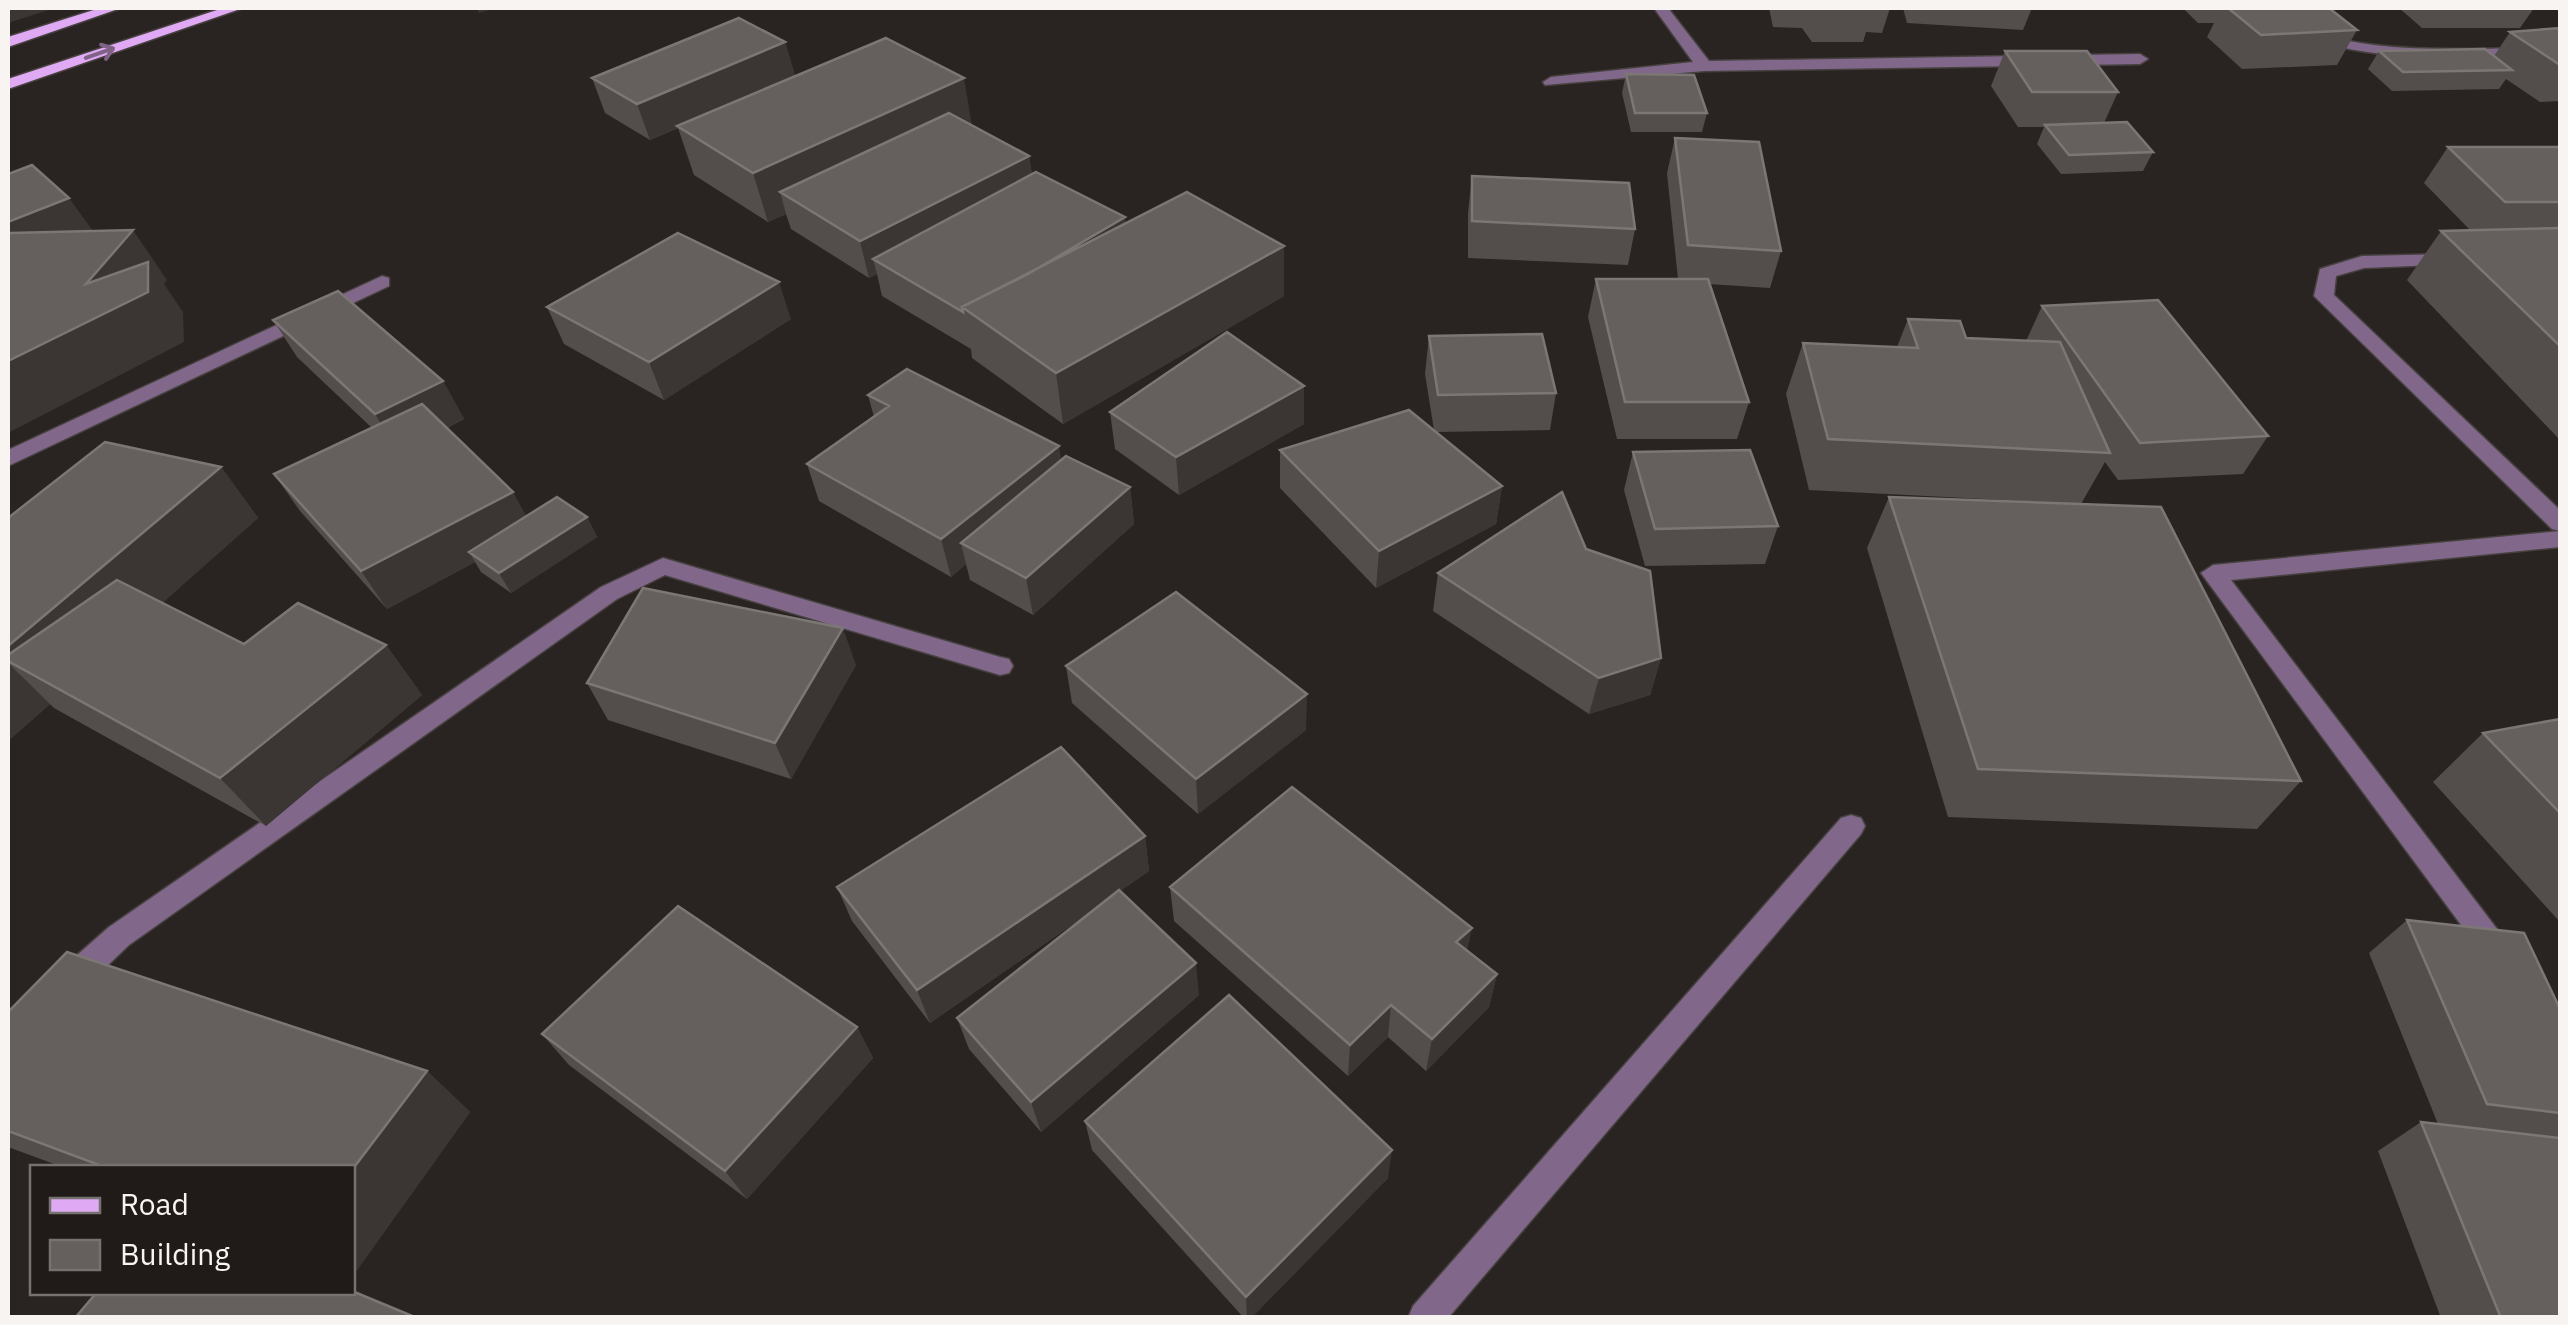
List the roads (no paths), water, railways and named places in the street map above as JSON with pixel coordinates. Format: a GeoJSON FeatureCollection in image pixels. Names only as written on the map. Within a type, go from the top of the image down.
{"type":"FeatureCollection","features":[{"type":"Feature","properties":{"kind":"main road"},"geometry":{"type":"LineString","coordinates":[[8,42],[114,8]]}},
{"type":"Feature","properties":{"kind":"main road"},"geometry":{"type":"LineString","coordinates":[[8,84],[236,8]]}},
{"type":"Feature","properties":{"kind":"street"},"geometry":{"type":"LineString","coordinates":[[1660,8],[1704,66]]}},
{"type":"Feature","properties":{"kind":"street"},"geometry":{"type":"LineString","coordinates":[[2263,8],[2325,41],[2373,50],[2560,52]]}},
{"type":"Feature","properties":{"kind":"street"},"geometry":{"type":"LineString","coordinates":[[1552,82],[1704,66],[2140,59]]}},
{"type":"Feature","properties":{"kind":"street"},"geometry":{"type":"LineString","coordinates":[[2481,260],[2362,262],[2326,273],[2324,296],[2560,523]]}},
{"type":"Feature","properties":{"kind":"street"},"geometry":{"type":"LineString","coordinates":[[8,459],[382,282]]}},
{"type":"Feature","properties":{"kind":"street"},"geometry":{"type":"LineString","coordinates":[[2512,972],[2213,572],[2560,539]]}},
{"type":"Feature","properties":{"kind":"street"},"geometry":{"type":"LineString","coordinates":[[50,1000],[119,936],[609,594],[663,566],[1000,666]]}},
{"type":"Feature","properties":{"kind":"street"},"geometry":{"type":"LineString","coordinates":[[1426,1318],[1851,826]]}}]}
